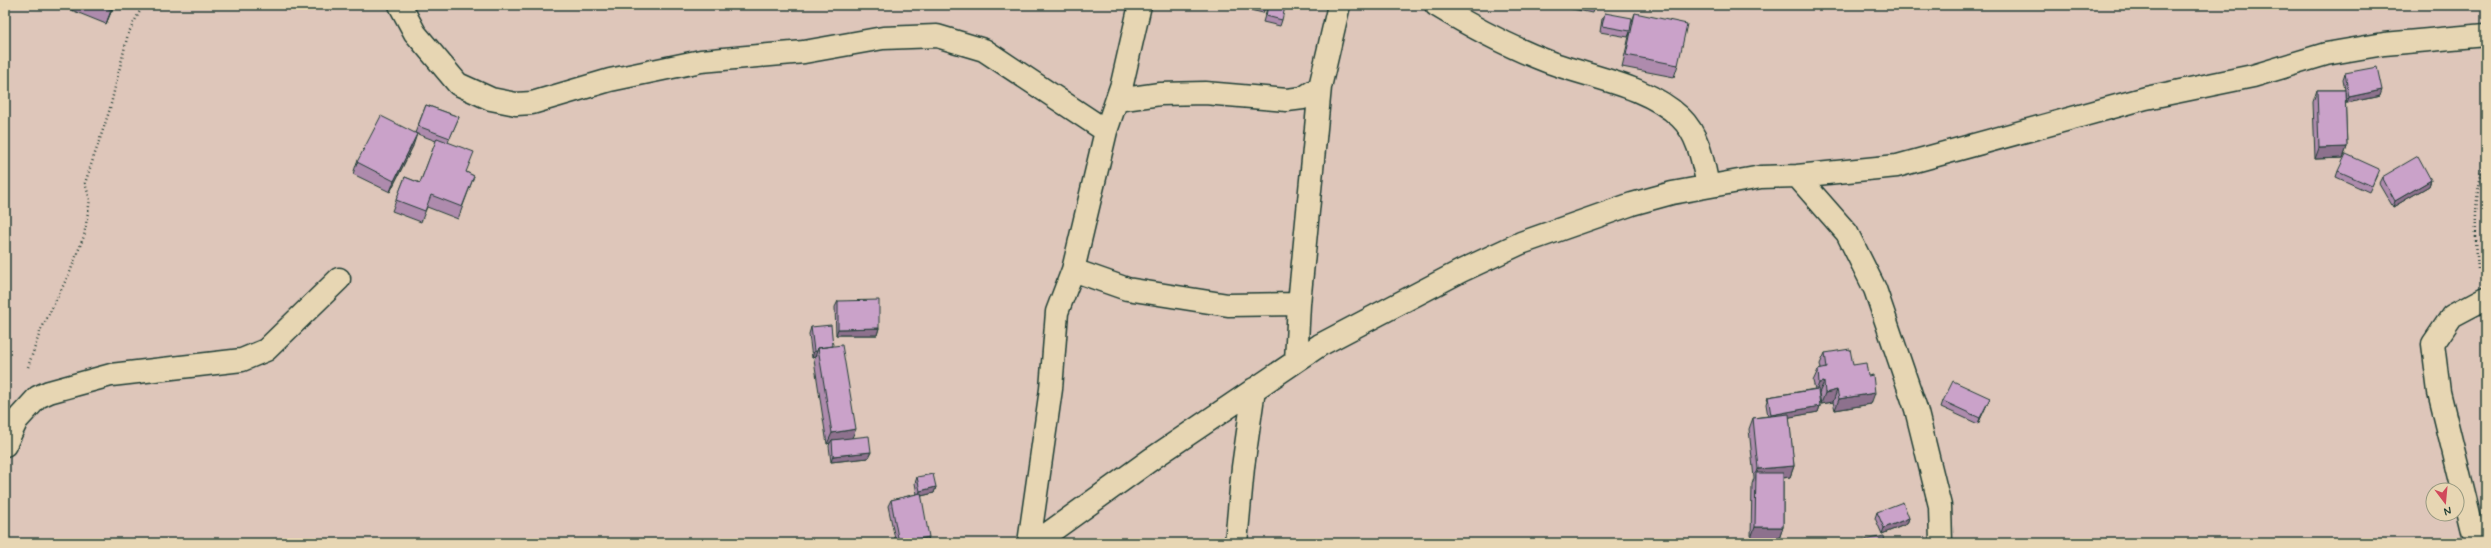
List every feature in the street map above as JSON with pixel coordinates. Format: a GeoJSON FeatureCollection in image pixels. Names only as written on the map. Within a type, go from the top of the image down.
{"type":"FeatureCollection","features":[{"type":"Feature","properties":{"kind":"street"},"geometry":{"type":"LineString","coordinates":[[400,5],[415,33],[458,84],[491,99],[516,104],[532,104],[610,80],[701,61],[804,52],[883,38],[937,36],[984,50],[1106,131]]}},
{"type":"Feature","properties":{"kind":"street"},"geometry":{"type":"LineString","coordinates":[[1029,543],[1050,389],[1057,312],[1073,270],[1106,131],[1117,100],[1140,5]]}},
{"type":"Feature","properties":{"kind":"street"},"geometry":{"type":"LineString","coordinates":[[1296,361],[1299,304],[1320,87],[1339,5]]}},
{"type":"Feature","properties":{"kind":"street"},"geometry":{"type":"LineString","coordinates":[[1436,5],[1502,43],[1550,62],[1645,95],[1667,106],[1681,118],[1693,136],[1701,152],[1708,186]]}},
{"type":"Feature","properties":{"kind":"street"},"geometry":{"type":"LineString","coordinates":[[1035,543],[1254,389],[1320,345],[1461,271],[1520,243],[1632,204],[1708,186],[1761,177],[1797,176],[1897,166],[2146,98],[2253,76],[2326,54],[2384,44],[2486,35]]}},
{"type":"Feature","properties":{"kind":"street"},"geometry":{"type":"LineString","coordinates":[[1117,100],[1160,94],[1205,93],[1287,100],[1303,98],[1320,87]]}},
{"type":"Feature","properties":{"kind":"street"},"geometry":{"type":"LineString","coordinates":[[1797,176],[1847,234],[1875,289],[1916,409],[1940,506],[1941,543]]}},
{"type":"Feature","properties":{"kind":"street"},"geometry":{"type":"LineString","coordinates":[[1073,270],[1127,289],[1228,305],[1299,304]]}},
{"type":"Feature","properties":{"kind":"street"},"geometry":{"type":"LineString","coordinates":[[5,445],[17,420],[38,397],[49,392],[111,375],[242,360],[266,350],[339,279]]}},
{"type":"Feature","properties":{"kind":"street"},"geometry":{"type":"LineString","coordinates":[[2476,543],[2439,392],[2433,344],[2452,316],[2483,299]]}},
{"type":"Feature","properties":{"kind":"street"},"geometry":{"type":"LineString","coordinates":[[1236,543],[1243,467],[1254,389]]}},
{"type":"Feature","properties":{"kind":"path"},"geometry":{"type":"LineString","coordinates":[[27,373],[40,332],[70,272],[84,236],[90,200],[85,183],[110,112],[128,34],[142,5]]}},
{"type":"Feature","properties":{"kind":"path"},"geometry":{"type":"LineString","coordinates":[[2483,299],[2474,226],[2481,174],[2486,159]]}},
{"type":"Feature","properties":{"kind":"building"},"geometry":{"type":"Polygon","coordinates":[[[100,5],[113,5],[111,10],[100,5]]]}},
{"type":"Feature","properties":{"kind":"building"},"geometry":{"type":"Polygon","coordinates":[[[1268,5],[1285,7],[1282,20],[1266,16],[1268,5]]]}},
{"type":"Feature","properties":{"kind":"building"},"geometry":{"type":"Polygon","coordinates":[[[1605,13],[1632,18],[1630,31],[1602,26],[1605,13]]]}},
{"type":"Feature","properties":{"kind":"building"},"geometry":{"type":"Polygon","coordinates":[[[1635,13],[1687,24],[1678,65],[1626,55],[1635,13]]]}},
{"type":"Feature","properties":{"kind":"building"},"geometry":{"type":"Polygon","coordinates":[[[2377,67],[2382,90],[2349,97],[2345,73],[2377,67]]]}},
{"type":"Feature","properties":{"kind":"building"},"geometry":{"type":"Polygon","coordinates":[[[2317,90],[2345,90],[2347,147],[2319,148],[2317,90]]]}},
{"type":"Feature","properties":{"kind":"building"},"geometry":{"type":"Polygon","coordinates":[[[426,105],[459,117],[450,138],[418,126],[426,105]]]}},
{"type":"Feature","properties":{"kind":"building"},"geometry":{"type":"Polygon","coordinates":[[[381,116],[417,134],[394,181],[357,162],[381,116]]]}},
{"type":"Feature","properties":{"kind":"building"},"geometry":{"type":"Polygon","coordinates":[[[437,138],[474,152],[466,172],[474,176],[462,207],[431,195],[425,211],[396,200],[405,177],[420,183],[437,138]]]}},
{"type":"Feature","properties":{"kind":"building"},"geometry":{"type":"Polygon","coordinates":[[[2346,154],[2379,169],[2372,186],[2338,171],[2346,154]]]}},
{"type":"Feature","properties":{"kind":"building"},"geometry":{"type":"Polygon","coordinates":[[[2418,156],[2431,180],[2395,201],[2382,177],[2418,156]]]}},
{"type":"Feature","properties":{"kind":"building"},"geometry":{"type":"Polygon","coordinates":[[[879,300],[879,328],[838,329],[838,301],[879,300]]]}},
{"type":"Feature","properties":{"kind":"building"},"geometry":{"type":"Polygon","coordinates":[[[831,325],[833,346],[818,348],[817,351],[814,351],[811,327],[831,325]]]}},
{"type":"Feature","properties":{"kind":"building"},"geometry":{"type":"Polygon","coordinates":[[[842,345],[856,429],[832,433],[818,348],[842,345]]]}},
{"type":"Feature","properties":{"kind":"building"},"geometry":{"type":"Polygon","coordinates":[[[1850,349],[1853,365],[1866,363],[1868,376],[1873,375],[1875,393],[1839,399],[1837,390],[1825,393],[1824,382],[1819,383],[1818,370],[1827,368],[1825,353],[1850,349]]]}},
{"type":"Feature","properties":{"kind":"building"},"geometry":{"type":"Polygon","coordinates":[[[1953,381],[1990,398],[1980,418],[1943,401],[1953,381]]]}},
{"type":"Feature","properties":{"kind":"building"},"geometry":{"type":"Polygon","coordinates":[[[1818,389],[1820,406],[1771,415],[1768,397],[1818,389]]]}},
{"type":"Feature","properties":{"kind":"building"},"geometry":{"type":"Polygon","coordinates":[[[1789,414],[1794,466],[1758,469],[1753,418],[1789,414]]]}},
{"type":"Feature","properties":{"kind":"building"},"geometry":{"type":"Polygon","coordinates":[[[869,436],[871,452],[833,456],[832,440],[869,436]]]}},
{"type":"Feature","properties":{"kind":"building"},"geometry":{"type":"Polygon","coordinates":[[[1756,473],[1783,473],[1783,527],[1755,527],[1756,473]]]}},
{"type":"Feature","properties":{"kind":"building"},"geometry":{"type":"Polygon","coordinates":[[[933,474],[936,487],[920,491],[917,477],[933,474]]]}},
{"type":"Feature","properties":{"kind":"building"},"geometry":{"type":"Polygon","coordinates":[[[921,493],[929,537],[899,543],[891,500],[921,493]]]}},
{"type":"Feature","properties":{"kind":"building"},"geometry":{"type":"Polygon","coordinates":[[[1903,502],[1909,518],[1884,528],[1877,512],[1903,502]]]}},
{"type":"Feature","properties":{"kind":"building"},"geometry":{"type":"Polygon","coordinates":[[[1884,536],[1885,543],[1849,543],[1884,536]]]}}]}
